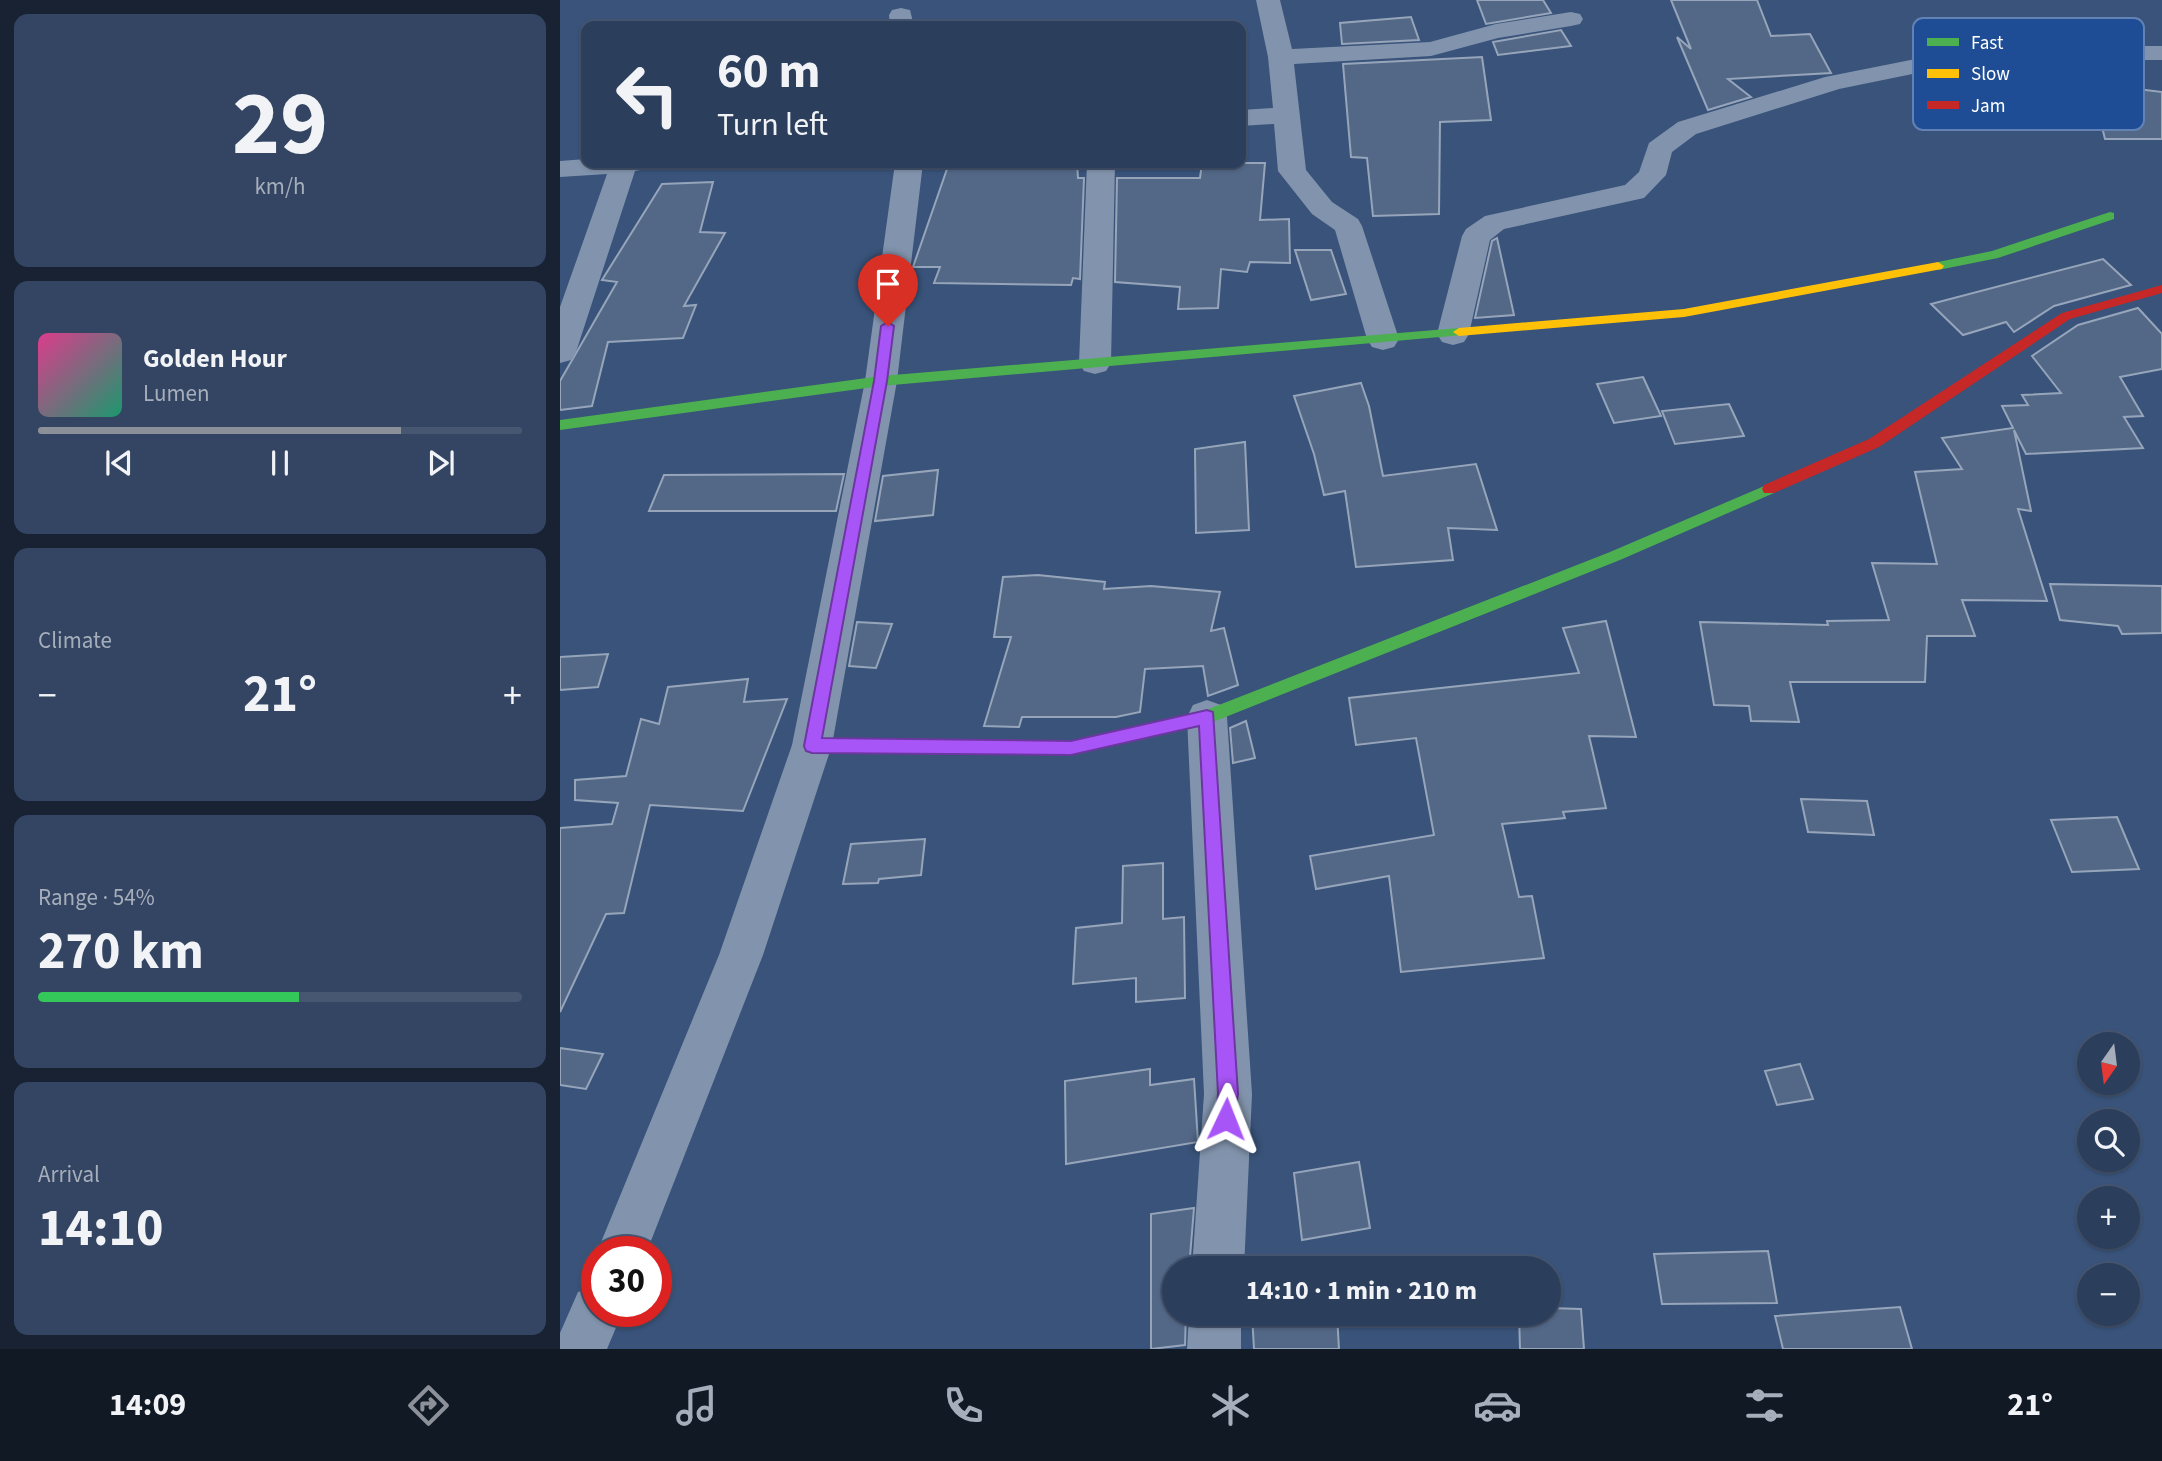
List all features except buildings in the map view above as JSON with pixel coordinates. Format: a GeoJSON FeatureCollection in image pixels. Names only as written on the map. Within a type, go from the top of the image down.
{"type":"FeatureCollection","features":[{"type":"Feature","properties":{"kind":"street"},"geometry":{"type":"LineString","coordinates":[[1268,0],[1281,57],[1292,171],[1322,208],[1348,226],[1383,339]]}},
{"type":"Feature","properties":{"kind":"street"},"geometry":{"type":"LineString","coordinates":[[1281,57],[1431,49],[1496,31],[1571,19]]}},
{"type":"Feature","properties":{"kind":"street"},"geometry":{"type":"LineString","coordinates":[[2144,53],[2162,53]]}},
{"type":"Feature","properties":{"kind":"street"},"geometry":{"type":"LineString","coordinates":[[1453,334],[1476,236],[1495,222],[1634,192],[1652,175],[1659,149],[1687,128],[1834,82],[1913,66]]}},
{"type":"Feature","properties":{"kind":"street"},"geometry":{"type":"LineString","coordinates":[[1246,118],[1287,116]]}},
{"type":"Feature","properties":{"kind":"street"},"geometry":{"type":"LineString","coordinates":[[560,169],[581,167]]}},
{"type":"Feature","properties":{"kind":"street"},"geometry":{"type":"LineString","coordinates":[[560,352],[628,168]]}},
{"type":"Feature","properties":{"kind":"street"},"geometry":{"type":"LineString","coordinates":[[628,1236],[741,956],[812,746],[881,381],[908,168]]}},
{"type":"Feature","properties":{"kind":"street"},"geometry":{"type":"LineString","coordinates":[[1095,363],[1101,168]]}},
{"type":"Feature","properties":{"kind":"street"},"geometry":{"type":"LineString","coordinates":[[560,425],[881,381],[1684,313],[1994,255],[2110,216]]}},
{"type":"Feature","properties":{"kind":"street"},"geometry":{"type":"LineString","coordinates":[[812,746],[1071,748],[1207,717],[1615,556],[1874,443],[2066,316],[2162,289]]}},
{"type":"Feature","properties":{"kind":"street"},"geometry":{"type":"LineString","coordinates":[[1207,717],[1228,1094],[1219,1256]]}},
{"type":"Feature","properties":{"kind":"street"},"geometry":{"type":"LineString","coordinates":[[1213,1349],[1215,1326]]}},
{"type":"Feature","properties":{"kind":"street"},"geometry":{"type":"LineString","coordinates":[[580,1349],[590,1327]]}},
{"type":"Feature","properties":{"kind":"traffic: fast"},"geometry":{"type":"LineString","coordinates":[[1938,266],[1994,255],[2110,216]]}},
{"type":"Feature","properties":{"kind":"traffic: fast"},"geometry":{"type":"LineString","coordinates":[[560,425],[881,381],[1459,332]]}},
{"type":"Feature","properties":{"kind":"traffic: fast"},"geometry":{"type":"LineString","coordinates":[[1123,736],[1207,717],[1615,556],[1769,489]]}},
{"type":"Feature","properties":{"kind":"traffic: slow"},"geometry":{"type":"LineString","coordinates":[[1459,332],[1684,313],[1938,266]]}},
{"type":"Feature","properties":{"kind":"traffic: slow"},"geometry":{"type":"LineString","coordinates":[[812,745],[1071,748],[1123,736]]}},
{"type":"Feature","properties":{"kind":"traffic: jam"},"geometry":{"type":"LineString","coordinates":[[1769,489],[1874,443],[2066,316],[2162,289]]}},
{"type":"Feature","properties":{"kind":"route"},"geometry":{"type":"LineString","coordinates":[[888,326],[881,381],[812,746],[1071,748],[1207,717],[1228,1094],[1226,1119]]}}]}
